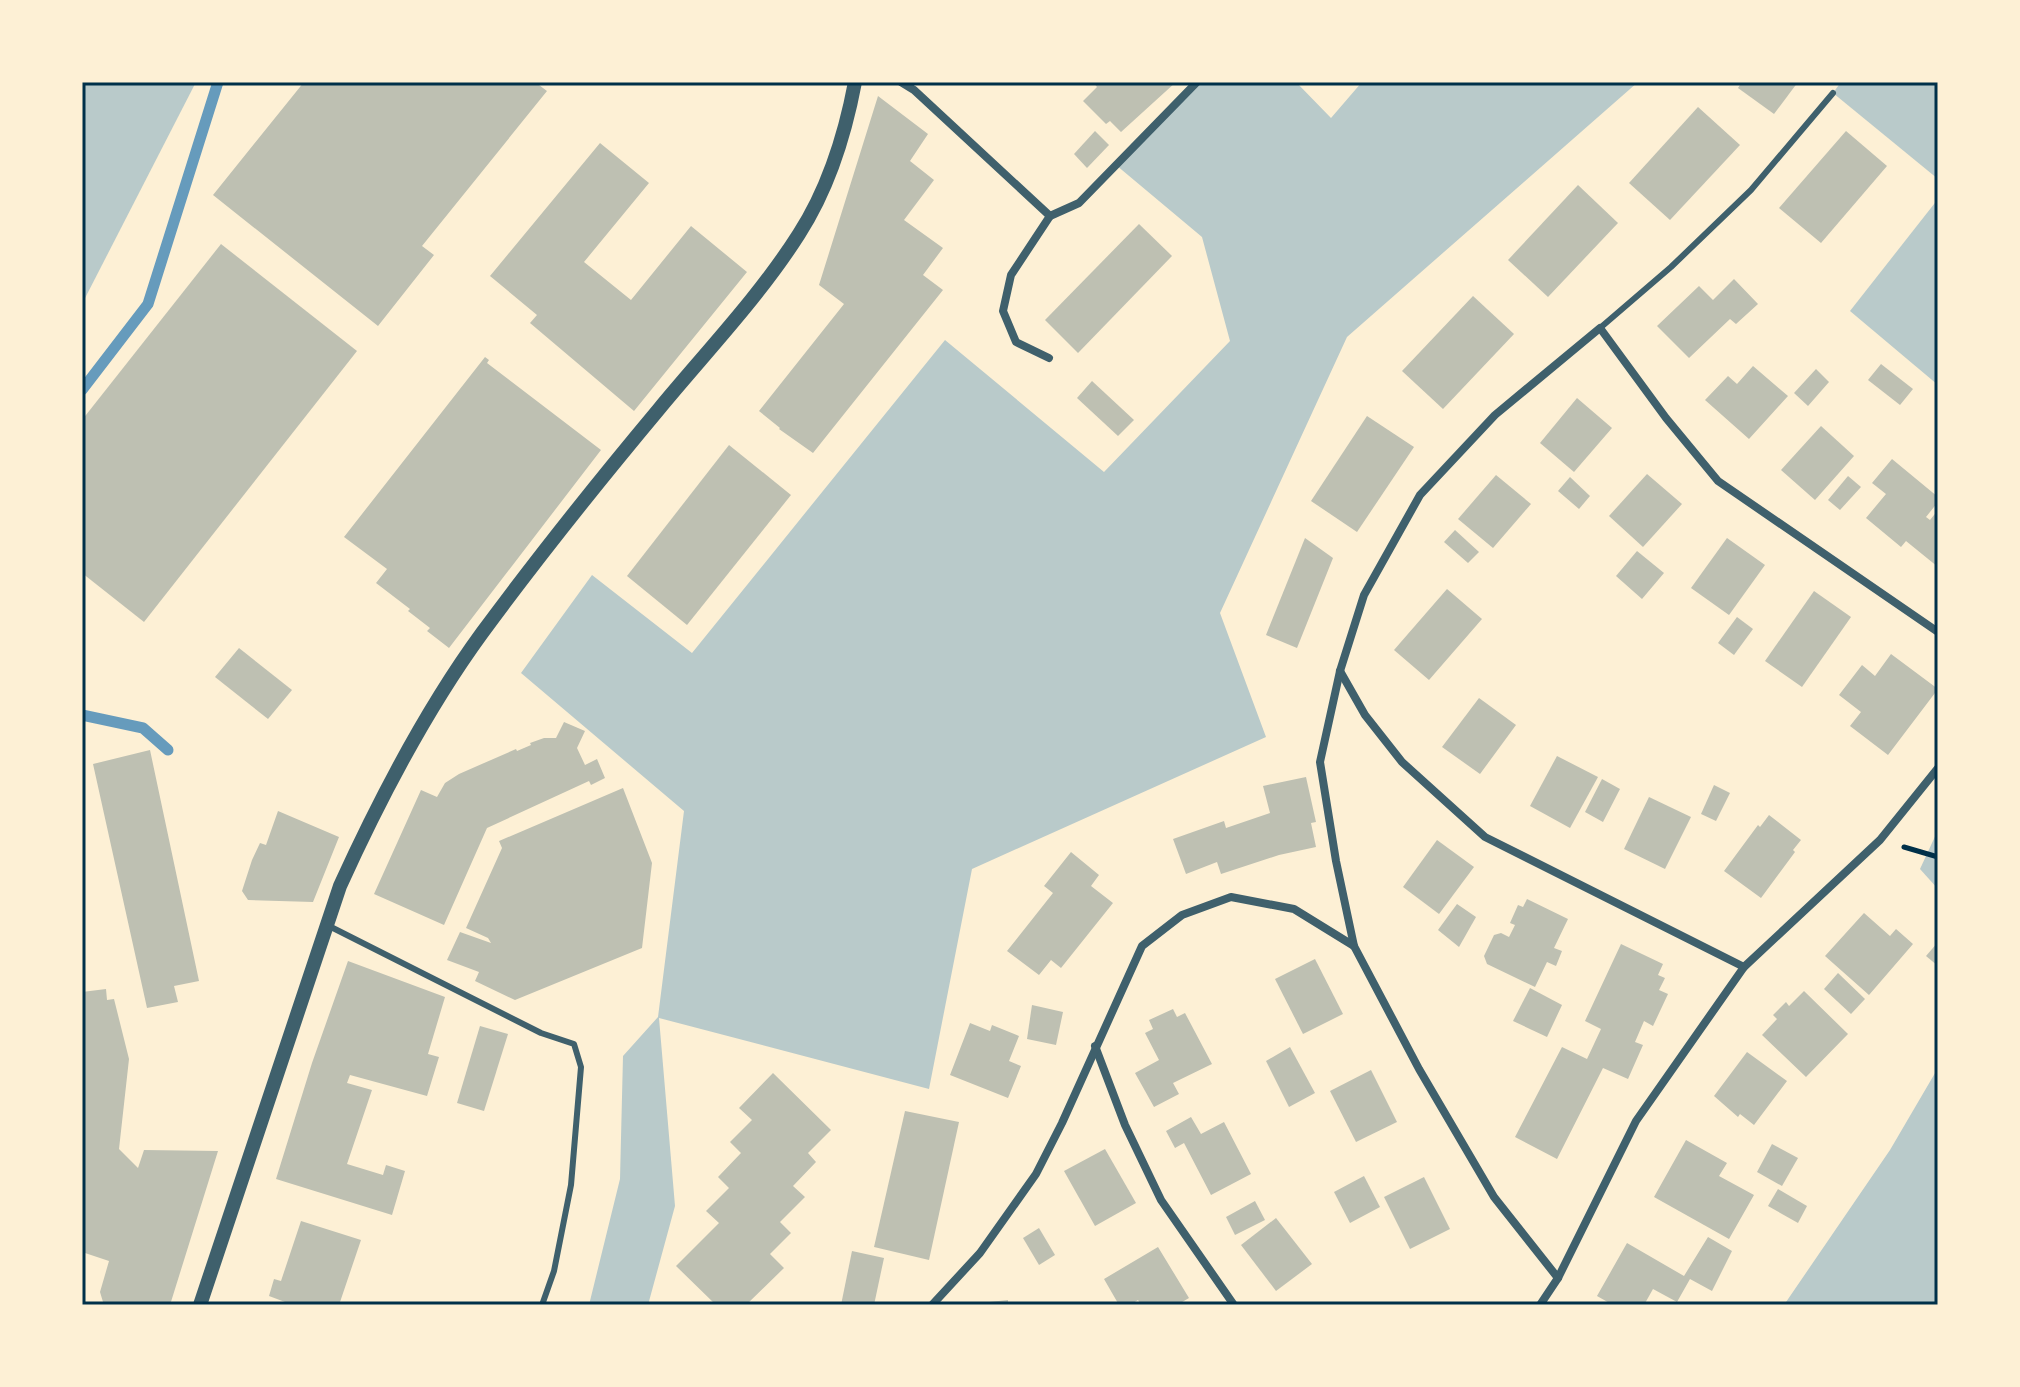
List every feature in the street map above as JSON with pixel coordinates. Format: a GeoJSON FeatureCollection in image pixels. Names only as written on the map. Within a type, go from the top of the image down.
{"type":"FeatureCollection","features":[{"type":"Feature","properties":{"kind":"street"},"geometry":{"type":"LineString","coordinates":[[200,1305],[340,886],[409,747],[482,634],[632,442],[773,271],[799,234],[820,196],[838,151],[855,82]]}},
{"type":"Feature","properties":{"kind":"street"},"geometry":{"type":"LineString","coordinates":[[901,82],[914,90],[1050,216]]}},
{"type":"Feature","properties":{"kind":"street"},"geometry":{"type":"LineString","coordinates":[[1049,358],[1016,342],[1003,311],[1011,275],[1050,216],[1079,203],[1197,82]]}},
{"type":"Feature","properties":{"kind":"street"},"geometry":{"type":"LineString","coordinates":[[1558,1278],[1494,1197],[1419,1069],[1354,946],[1336,861],[1320,762],[1340,671],[1364,595],[1420,495],[1495,415],[1600,328],[1666,418],[1718,481],[1938,632]]}},
{"type":"Feature","properties":{"kind":"street"},"geometry":{"type":"LineString","coordinates":[[1340,671],[1365,715],[1402,762],[1485,837],[1744,967]]}},
{"type":"Feature","properties":{"kind":"street"},"geometry":{"type":"LineString","coordinates":[[1540,1305],[1558,1278],[1636,1121],[1744,967],[1880,840],[1938,768]]}},
{"type":"Feature","properties":{"kind":"street"},"geometry":{"type":"LineString","coordinates":[[932,1305],[980,1253],[1036,1174],[1142,946],[1182,915],[1231,897],[1294,909],[1354,946]]}},
{"type":"Feature","properties":{"kind":"street"},"geometry":{"type":"LineString","coordinates":[[1095,1045],[1125,1125],[1161,1200],[1234,1305]]}},
{"type":"Feature","properties":{"kind":"lane"},"geometry":{"type":"LineString","coordinates":[[1600,328],[1671,267],[1751,190],[1833,93]]}},
{"type":"Feature","properties":{"kind":"lane"},"geometry":{"type":"LineString","coordinates":[[327,925],[541,1033],[574,1044],[581,1067],[571,1185],[554,1271],[542,1305]]}},
{"type":"Feature","properties":{"kind":"path"},"geometry":{"type":"LineString","coordinates":[[1880,840],[1938,857]]}},
{"type":"Feature","properties":{"kind":"shaded area"},"geometry":{"type":"Polygon","coordinates":[[[82,82],[196,82],[82,304],[82,82]]]}},
{"type":"Feature","properties":{"kind":"shaded area"},"geometry":{"type":"Polygon","coordinates":[[[1197,82],[1296,82],[1331,118],[1362,82],[1638,82],[1347,337],[1220,613],[1266,737],[972,869],[929,1089],[659,1018],[675,1206],[648,1305],[589,1305],[620,1179],[623,1056],[658,1017],[684,811],[521,673],[592,575],[692,653],[945,340],[1104,472],[1230,341],[1202,237],[1116,165],[1197,82]]]}},
{"type":"Feature","properties":{"kind":"shaded area"},"geometry":{"type":"Polygon","coordinates":[[[1841,82],[1938,82],[1938,179],[1833,93],[1841,82]]]}},
{"type":"Feature","properties":{"kind":"shaded area"},"geometry":{"type":"Polygon","coordinates":[[[1938,199],[1938,385],[1850,311],[1938,199]]]}},
{"type":"Feature","properties":{"kind":"shaded area"},"geometry":{"type":"Polygon","coordinates":[[[1938,830],[1938,889],[1920,869],[1938,830]]]}},
{"type":"Feature","properties":{"kind":"shaded area"},"geometry":{"type":"Polygon","coordinates":[[[1938,1068],[1938,1305],[1784,1305],[1890,1150],[1938,1068]]]}},
{"type":"Feature","properties":{"kind":"building"},"geometry":{"type":"Polygon","coordinates":[[[304,82],[535,82],[547,91],[422,246],[434,255],[378,326],[213,195],[304,82]]]}},
{"type":"Feature","properties":{"kind":"building"},"geometry":{"type":"Polygon","coordinates":[[[1093,82],[1176,82],[1121,132],[1110,121],[1106,124],[1083,101],[1097,87],[1093,82]]]}},
{"type":"Feature","properties":{"kind":"building"},"geometry":{"type":"Polygon","coordinates":[[[1742,82],[1798,82],[1774,114],[1738,88],[1742,82]]]}},
{"type":"Feature","properties":{"kind":"building"},"geometry":{"type":"Polygon","coordinates":[[[878,96],[928,134],[910,161],[934,180],[904,220],[943,248],[923,275],[943,290],[813,453],[759,411],[844,304],[819,285],[878,96]]]}},
{"type":"Feature","properties":{"kind":"building"},"geometry":{"type":"Polygon","coordinates":[[[1698,107],[1740,145],[1670,220],[1629,183],[1698,107]]]}},
{"type":"Feature","properties":{"kind":"building"},"geometry":{"type":"Polygon","coordinates":[[[1095,131],[1109,145],[1087,168],[1074,154],[1095,131]]]}},
{"type":"Feature","properties":{"kind":"building"},"geometry":{"type":"Polygon","coordinates":[[[1846,131],[1887,166],[1821,243],[1779,208],[1846,131]]]}},
{"type":"Feature","properties":{"kind":"building"},"geometry":{"type":"Polygon","coordinates":[[[600,143],[649,183],[584,262],[631,300],[691,226],[747,272],[634,411],[530,323],[537,315],[490,276],[600,143]]]}},
{"type":"Feature","properties":{"kind":"building"},"geometry":{"type":"Polygon","coordinates":[[[1578,185],[1618,223],[1548,297],[1508,260],[1578,185]]]}},
{"type":"Feature","properties":{"kind":"building"},"geometry":{"type":"Polygon","coordinates":[[[1139,224],[1172,256],[1078,353],[1045,320],[1139,224]]]}},
{"type":"Feature","properties":{"kind":"building"},"geometry":{"type":"Polygon","coordinates":[[[221,244],[357,351],[144,622],[82,573],[82,420],[221,244]]]}},
{"type":"Feature","properties":{"kind":"building"},"geometry":{"type":"Polygon","coordinates":[[[1734,279],[1758,304],[1736,324],[1730,319],[1689,358],[1657,326],[1699,286],[1713,300],[1734,279]]]}},
{"type":"Feature","properties":{"kind":"building"},"geometry":{"type":"Polygon","coordinates":[[[1473,296],[1514,334],[1443,409],[1402,371],[1473,296]]]}},
{"type":"Feature","properties":{"kind":"building"},"geometry":{"type":"Polygon","coordinates":[[[485,357],[489,360],[487,363],[601,450],[449,648],[427,631],[430,628],[408,611],[410,609],[376,583],[387,569],[344,537],[485,357]]]}},
{"type":"Feature","properties":{"kind":"building"},"geometry":{"type":"Polygon","coordinates":[[[1881,364],[1913,389],[1900,405],[1868,380],[1881,364]]]}},
{"type":"Feature","properties":{"kind":"building"},"geometry":{"type":"Polygon","coordinates":[[[1753,366],[1788,396],[1749,439],[1705,400],[1728,376],[1737,384],[1753,366]]]}},
{"type":"Feature","properties":{"kind":"building"},"geometry":{"type":"Polygon","coordinates":[[[1816,369],[1829,382],[1808,406],[1794,393],[1816,369]]]}},
{"type":"Feature","properties":{"kind":"building"},"geometry":{"type":"Polygon","coordinates":[[[1092,381],[1134,420],[1118,436],[1077,398],[1092,381]]]}},
{"type":"Feature","properties":{"kind":"building"},"geometry":{"type":"Polygon","coordinates":[[[1577,398],[1612,428],[1574,472],[1540,443],[1577,398]]]}},
{"type":"Feature","properties":{"kind":"building"},"geometry":{"type":"Polygon","coordinates":[[[1367,416],[1414,447],[1357,532],[1311,501],[1367,416]]]}},
{"type":"Feature","properties":{"kind":"building"},"geometry":{"type":"Polygon","coordinates":[[[1821,426],[1854,456],[1815,500],[1781,470],[1821,426]]]}},
{"type":"Feature","properties":{"kind":"building"},"geometry":{"type":"Polygon","coordinates":[[[729,445],[791,495],[687,625],[627,576],[729,445]]]}},
{"type":"Feature","properties":{"kind":"building"},"geometry":{"type":"Polygon","coordinates":[[[1892,459],[1938,497],[1938,502],[1926,517],[1930,520],[1938,510],[1938,567],[1906,541],[1901,547],[1866,518],[1886,494],[1872,483],[1892,459]]]}},
{"type":"Feature","properties":{"kind":"building"},"geometry":{"type":"Polygon","coordinates":[[[1647,474],[1682,504],[1643,547],[1609,516],[1647,474]]]}},
{"type":"Feature","properties":{"kind":"building"},"geometry":{"type":"Polygon","coordinates":[[[1496,475],[1531,504],[1493,548],[1458,519],[1496,475]]]}},
{"type":"Feature","properties":{"kind":"building"},"geometry":{"type":"Polygon","coordinates":[[[1848,476],[1861,487],[1840,510],[1828,500],[1848,476]]]}},
{"type":"Feature","properties":{"kind":"building"},"geometry":{"type":"Polygon","coordinates":[[[1570,477],[1590,496],[1579,509],[1558,491],[1570,477]]]}},
{"type":"Feature","properties":{"kind":"building"},"geometry":{"type":"Polygon","coordinates":[[[1455,530],[1479,552],[1468,563],[1444,542],[1455,530]]]}},
{"type":"Feature","properties":{"kind":"building"},"geometry":{"type":"Polygon","coordinates":[[[1305,538],[1333,558],[1297,648],[1266,635],[1305,538]]]}},
{"type":"Feature","properties":{"kind":"building"},"geometry":{"type":"Polygon","coordinates":[[[1727,538],[1765,565],[1729,615],[1691,588],[1727,538]]]}},
{"type":"Feature","properties":{"kind":"building"},"geometry":{"type":"Polygon","coordinates":[[[1637,551],[1664,573],[1642,599],[1616,576],[1637,551]]]}},
{"type":"Feature","properties":{"kind":"building"},"geometry":{"type":"Polygon","coordinates":[[[1447,589],[1482,619],[1429,680],[1394,650],[1447,589]]]}},
{"type":"Feature","properties":{"kind":"building"},"geometry":{"type":"Polygon","coordinates":[[[1814,591],[1851,617],[1802,687],[1765,661],[1814,591]]]}},
{"type":"Feature","properties":{"kind":"building"},"geometry":{"type":"Polygon","coordinates":[[[1737,617],[1753,629],[1734,655],[1718,643],[1737,617]]]}},
{"type":"Feature","properties":{"kind":"building"},"geometry":{"type":"Polygon","coordinates":[[[239,648],[292,690],[268,719],[215,677],[239,648]]]}},
{"type":"Feature","properties":{"kind":"building"},"geometry":{"type":"Polygon","coordinates":[[[1891,654],[1938,689],[1888,755],[1850,726],[1861,712],[1839,695],[1862,665],[1875,676],[1891,654]]]}},
{"type":"Feature","properties":{"kind":"building"},"geometry":{"type":"Polygon","coordinates":[[[1479,698],[1516,725],[1480,774],[1442,747],[1479,698]]]}},
{"type":"Feature","properties":{"kind":"building"},"geometry":{"type":"Polygon","coordinates":[[[564,722],[585,731],[577,748],[585,765],[597,759],[605,778],[591,785],[589,781],[487,828],[444,925],[374,894],[421,790],[437,797],[445,783],[459,774],[530,743],[556,738],[564,722]]]}},
{"type":"Feature","properties":{"kind":"building"},"geometry":{"type":"Polygon","coordinates":[[[150,750],[199,981],[174,986],[178,1002],[147,1008],[93,764],[150,750]]]}},
{"type":"Feature","properties":{"kind":"building"},"geometry":{"type":"Polygon","coordinates":[[[1557,756],[1598,777],[1570,828],[1530,806],[1557,756]]]}},
{"type":"Feature","properties":{"kind":"building"},"geometry":{"type":"Polygon","coordinates":[[[1306,777],[1316,822],[1311,823],[1316,847],[1279,855],[1221,874],[1217,862],[1186,874],[1173,839],[1224,821],[1226,828],[1270,813],[1263,786],[1306,777]]]}},
{"type":"Feature","properties":{"kind":"building"},"geometry":{"type":"Polygon","coordinates":[[[1602,779],[1620,789],[1603,822],[1585,812],[1602,779]]]}},
{"type":"Feature","properties":{"kind":"building"},"geometry":{"type":"Polygon","coordinates":[[[1714,785],[1730,793],[1716,821],[1701,814],[1714,785]]]}},
{"type":"Feature","properties":{"kind":"building"},"geometry":{"type":"Polygon","coordinates":[[[623,788],[652,863],[642,948],[515,1000],[475,981],[479,972],[447,960],[460,932],[491,943],[488,938],[466,928],[502,848],[499,841],[623,788]]]}},
{"type":"Feature","properties":{"kind":"building"},"geometry":{"type":"Polygon","coordinates":[[[1649,797],[1691,817],[1665,869],[1624,849],[1649,797]]]}},
{"type":"Feature","properties":{"kind":"building"},"geometry":{"type":"Polygon","coordinates":[[[278,811],[339,837],[313,902],[248,900],[242,891],[252,860],[260,843],[266,845],[278,811]]]}},
{"type":"Feature","properties":{"kind":"building"},"geometry":{"type":"Polygon","coordinates":[[[1769,815],[1801,840],[1761,898],[1724,871],[1769,815]]]}},
{"type":"Feature","properties":{"kind":"building"},"geometry":{"type":"Polygon","coordinates":[[[1437,840],[1474,867],[1439,914],[1403,887],[1437,840]]]}},
{"type":"Feature","properties":{"kind":"building"},"geometry":{"type":"Polygon","coordinates":[[[1071,852],[1099,875],[1091,886],[1113,903],[1061,968],[1051,960],[1039,975],[1007,951],[1053,893],[1044,886],[1071,852]]]}},
{"type":"Feature","properties":{"kind":"building"},"geometry":{"type":"Polygon","coordinates":[[[1527,899],[1568,919],[1554,948],[1562,951],[1556,966],[1547,962],[1535,987],[1487,964],[1484,956],[1494,935],[1501,933],[1509,937],[1515,925],[1510,923],[1518,905],[1523,907],[1527,899]]]}},
{"type":"Feature","properties":{"kind":"building"},"geometry":{"type":"Polygon","coordinates":[[[1457,904],[1476,917],[1459,947],[1438,930],[1457,904]]]}},
{"type":"Feature","properties":{"kind":"building"},"geometry":{"type":"Polygon","coordinates":[[[1864,913],[1890,936],[1896,929],[1913,944],[1869,995],[1825,956],[1864,913]]]}},
{"type":"Feature","properties":{"kind":"building"},"geometry":{"type":"Polygon","coordinates":[[[1938,942],[1938,966],[1926,956],[1938,942]]]}},
{"type":"Feature","properties":{"kind":"building"},"geometry":{"type":"Polygon","coordinates":[[[1621,944],[1663,964],[1658,975],[1665,978],[1659,990],[1668,994],[1653,1026],[1644,1021],[1635,1042],[1643,1045],[1628,1079],[1603,1068],[1557,1159],[1515,1137],[1562,1047],[1587,1059],[1601,1029],[1585,1021],[1621,944]]]}},
{"type":"Feature","properties":{"kind":"building"},"geometry":{"type":"Polygon","coordinates":[[[1315,959],[1343,1014],[1303,1034],[1275,979],[1315,959]]]}},
{"type":"Feature","properties":{"kind":"building"},"geometry":{"type":"Polygon","coordinates":[[[348,961],[445,997],[428,1054],[439,1057],[427,1096],[350,1075],[347,1083],[372,1090],[347,1164],[383,1175],[386,1165],[405,1171],[392,1215],[276,1179],[348,961]]]}},
{"type":"Feature","properties":{"kind":"building"},"geometry":{"type":"Polygon","coordinates":[[[1838,973],[1865,999],[1851,1014],[1824,989],[1838,973]]]}},
{"type":"Feature","properties":{"kind":"building"},"geometry":{"type":"Polygon","coordinates":[[[1530,988],[1562,1005],[1547,1037],[1513,1021],[1530,988]]]}},
{"type":"Feature","properties":{"kind":"building"},"geometry":{"type":"Polygon","coordinates":[[[106,989],[107,1000],[114,999],[129,1059],[119,1149],[138,1168],[144,1150],[218,1151],[170,1305],[112,1305],[103,1302],[100,1292],[109,1261],[82,1252],[82,992],[106,989]]]}},
{"type":"Feature","properties":{"kind":"building"},"geometry":{"type":"Polygon","coordinates":[[[1804,991],[1848,1034],[1806,1077],[1762,1035],[1777,1019],[1773,1015],[1786,1002],[1789,1006],[1804,991]]]}},
{"type":"Feature","properties":{"kind":"building"},"geometry":{"type":"Polygon","coordinates":[[[1032,1005],[1063,1012],[1056,1045],[1027,1039],[1032,1005]]]}},
{"type":"Feature","properties":{"kind":"building"},"geometry":{"type":"Polygon","coordinates":[[[1173,1009],[1177,1017],[1185,1013],[1212,1064],[1173,1083],[1179,1094],[1154,1107],[1135,1073],[1159,1060],[1145,1033],[1153,1029],[1149,1020],[1173,1009]]]}},
{"type":"Feature","properties":{"kind":"building"},"geometry":{"type":"Polygon","coordinates":[[[970,1023],[990,1031],[992,1025],[1019,1036],[1009,1061],[1021,1066],[1008,1098],[950,1075],[970,1023]]]}},
{"type":"Feature","properties":{"kind":"building"},"geometry":{"type":"Polygon","coordinates":[[[480,1026],[508,1034],[484,1111],[457,1103],[480,1026]]]}},
{"type":"Feature","properties":{"kind":"building"},"geometry":{"type":"Polygon","coordinates":[[[1290,1047],[1315,1093],[1289,1107],[1266,1061],[1290,1047]]]}},
{"type":"Feature","properties":{"kind":"building"},"geometry":{"type":"Polygon","coordinates":[[[1747,1052],[1787,1081],[1754,1125],[1740,1114],[1738,1117],[1714,1096],[1747,1052]]]}},
{"type":"Feature","properties":{"kind":"building"},"geometry":{"type":"Polygon","coordinates":[[[1371,1070],[1397,1122],[1356,1142],[1330,1091],[1371,1070]]]}},
{"type":"Feature","properties":{"kind":"building"},"geometry":{"type":"Polygon","coordinates":[[[773,1073],[831,1130],[808,1153],[816,1162],[793,1186],[805,1197],[780,1222],[791,1233],[770,1254],[784,1268],[746,1305],[716,1305],[676,1266],[719,1223],[706,1211],[729,1188],[718,1177],[741,1153],[730,1142],[752,1120],[739,1108],[773,1073]]]}},
{"type":"Feature","properties":{"kind":"building"},"geometry":{"type":"Polygon","coordinates":[[[905,1111],[959,1122],[929,1260],[874,1247],[905,1111]]]}},
{"type":"Feature","properties":{"kind":"building"},"geometry":{"type":"Polygon","coordinates":[[[1191,1117],[1201,1134],[1224,1122],[1251,1174],[1211,1195],[1184,1143],[1175,1148],[1166,1131],[1191,1117]]]}},
{"type":"Feature","properties":{"kind":"building"},"geometry":{"type":"Polygon","coordinates":[[[1686,1140],[1727,1163],[1719,1176],[1754,1195],[1729,1239],[1654,1197],[1686,1140]]]}},
{"type":"Feature","properties":{"kind":"building"},"geometry":{"type":"Polygon","coordinates":[[[1772,1144],[1798,1158],[1782,1186],[1757,1172],[1772,1144]]]}},
{"type":"Feature","properties":{"kind":"building"},"geometry":{"type":"Polygon","coordinates":[[[1105,1149],[1136,1203],[1095,1226],[1064,1171],[1105,1149]]]}},
{"type":"Feature","properties":{"kind":"building"},"geometry":{"type":"Polygon","coordinates":[[[1364,1176],[1380,1207],[1350,1223],[1334,1192],[1364,1176]]]}},
{"type":"Feature","properties":{"kind":"building"},"geometry":{"type":"Polygon","coordinates":[[[1424,1177],[1450,1229],[1410,1249],[1384,1197],[1424,1177]]]}},
{"type":"Feature","properties":{"kind":"building"},"geometry":{"type":"Polygon","coordinates":[[[1778,1189],[1807,1206],[1798,1223],[1768,1206],[1778,1189]]]}},
{"type":"Feature","properties":{"kind":"building"},"geometry":{"type":"Polygon","coordinates":[[[1255,1201],[1265,1220],[1235,1235],[1226,1217],[1255,1201]]]}},
{"type":"Feature","properties":{"kind":"building"},"geometry":{"type":"Polygon","coordinates":[[[1276,1218],[1312,1264],[1276,1291],[1241,1245],[1276,1218]]]}},
{"type":"Feature","properties":{"kind":"building"},"geometry":{"type":"Polygon","coordinates":[[[301,1221],[361,1240],[339,1305],[293,1305],[269,1296],[274,1279],[281,1281],[301,1221]]]}},
{"type":"Feature","properties":{"kind":"building"},"geometry":{"type":"Polygon","coordinates":[[[1039,1228],[1055,1255],[1039,1265],[1023,1238],[1039,1228]]]}},
{"type":"Feature","properties":{"kind":"building"},"geometry":{"type":"Polygon","coordinates":[[[1708,1237],[1732,1251],[1712,1291],[1690,1279],[1677,1302],[1653,1289],[1644,1305],[1613,1305],[1597,1296],[1627,1243],[1684,1276],[1708,1237]]]}},
{"type":"Feature","properties":{"kind":"building"},"geometry":{"type":"Polygon","coordinates":[[[1158,1247],[1189,1298],[1177,1305],[1141,1305],[1138,1300],[1130,1305],[1119,1305],[1104,1279],[1158,1247]]]}},
{"type":"Feature","properties":{"kind":"building"},"geometry":{"type":"Polygon","coordinates":[[[852,1251],[884,1258],[874,1305],[841,1305],[852,1251]]]}},
{"type":"Feature","properties":{"kind":"building"},"geometry":{"type":"Polygon","coordinates":[[[1008,1300],[1008,1305],[980,1305],[980,1303],[1008,1300]]]}},
{"type":"Feature","properties":{"kind":"waterway"},"geometry":{"type":"LineString","coordinates":[[82,390],[148,304],[218,82]]}},
{"type":"Feature","properties":{"kind":"waterway"},"geometry":{"type":"LineString","coordinates":[[82,715],[143,728],[168,750]]}}]}
